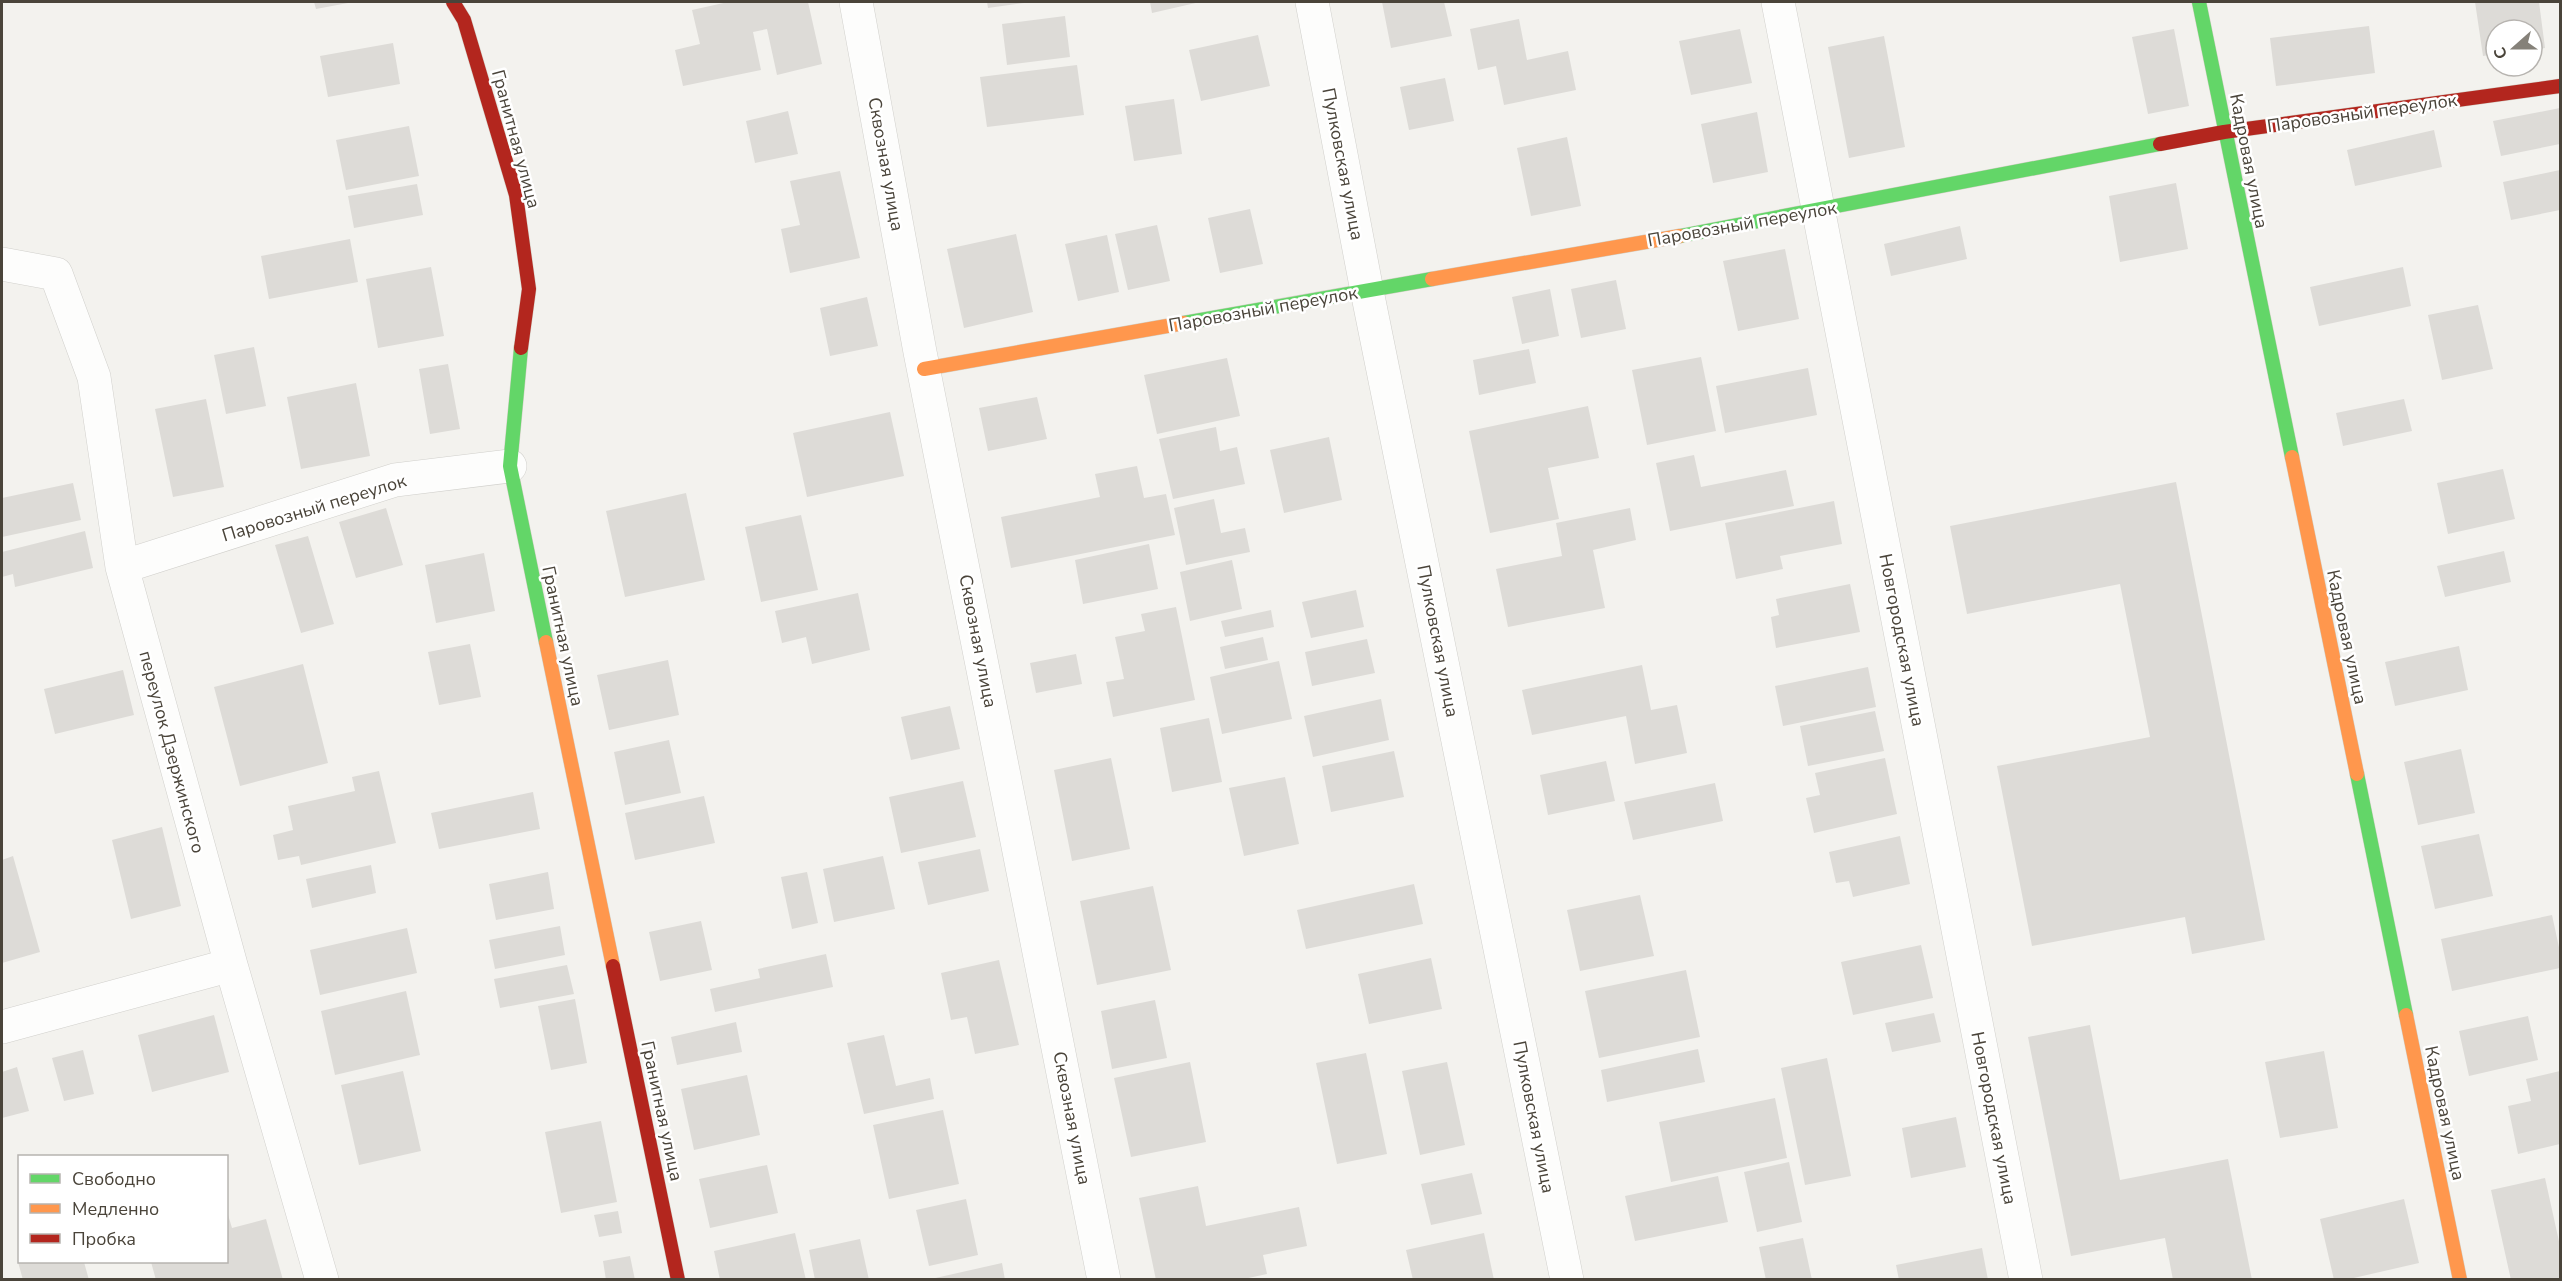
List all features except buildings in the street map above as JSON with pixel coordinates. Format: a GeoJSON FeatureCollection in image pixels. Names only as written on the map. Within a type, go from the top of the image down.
{"type":"FeatureCollection","features":[{"type":"Feature","properties":{"kind":"street","name":"Гранитная улица"},"geometry":{"type":"LineString","coordinates":[[453,2],[465,20],[516,195],[529,289],[516,380],[510,466],[678,1280]]}},
{"type":"Feature","properties":{"kind":"street","name":"Сквозная улица"},"geometry":{"type":"LineString","coordinates":[[856,2],[924,369],[1104,1280]]}},
{"type":"Feature","properties":{"kind":"street","name":"Пулковская улица"},"geometry":{"type":"LineString","coordinates":[[1312,2],[1367,291],[1567,1280]]}},
{"type":"Feature","properties":{"kind":"street","name":"Новгородская улица"},"geometry":{"type":"LineString","coordinates":[[1778,2],[2026,1280]]}},
{"type":"Feature","properties":{"kind":"street","name":"Кадровая улица"},"geometry":{"type":"LineString","coordinates":[[2199,2],[2460,1280]]}},
{"type":"Feature","properties":{"kind":"street","name":"Паровозный переулок"},"geometry":{"type":"LineString","coordinates":[[924,369],[1819,211],[2224,132],[2560,86]]}},
{"type":"Feature","properties":{"kind":"street","name":"переулок Дзержинского"},"geometry":{"type":"LineString","coordinates":[[2,264],[56,274],[94,377],[122,567],[231,966],[322,1280]]}},
{"type":"Feature","properties":{"kind":"street","name":"Паровозный переулок"},"geometry":{"type":"LineString","coordinates":[[122,567],[395,480],[510,466]]}},
{"type":"Feature","properties":{"kind":"street"},"geometry":{"type":"LineString","coordinates":[[2,1027],[231,966]]}},
{"type":"Feature","properties":{"kind":"traffic: fast"},"geometry":{"type":"LineString","coordinates":[[2199,2],[2292,457]]}},
{"type":"Feature","properties":{"kind":"traffic: fast"},"geometry":{"type":"LineString","coordinates":[[1680,236],[2160,144]]}},
{"type":"Feature","properties":{"kind":"traffic: fast"},"geometry":{"type":"LineString","coordinates":[[1184,323],[1432,279]]}},
{"type":"Feature","properties":{"kind":"traffic: fast"},"geometry":{"type":"LineString","coordinates":[[521,348],[510,466],[546,642]]}},
{"type":"Feature","properties":{"kind":"traffic: fast"},"geometry":{"type":"LineString","coordinates":[[2357,774],[2406,1015]]}},
{"type":"Feature","properties":{"kind":"traffic: slow"},"geometry":{"type":"LineString","coordinates":[[1432,279],[1680,236]]}},
{"type":"Feature","properties":{"kind":"traffic: slow"},"geometry":{"type":"LineString","coordinates":[[924,369],[1184,323]]}},
{"type":"Feature","properties":{"kind":"traffic: slow"},"geometry":{"type":"LineString","coordinates":[[2292,457],[2357,774]]}},
{"type":"Feature","properties":{"kind":"traffic: slow"},"geometry":{"type":"LineString","coordinates":[[546,642],[613,966]]}},
{"type":"Feature","properties":{"kind":"traffic: slow"},"geometry":{"type":"LineString","coordinates":[[2406,1015],[2460,1280]]}},
{"type":"Feature","properties":{"kind":"traffic: jam"},"geometry":{"type":"LineString","coordinates":[[453,2],[464,20],[516,195],[529,289],[521,348]]}},
{"type":"Feature","properties":{"kind":"traffic: jam"},"geometry":{"type":"LineString","coordinates":[[2160,144],[2224,132],[2560,86]]}},
{"type":"Feature","properties":{"kind":"traffic: jam"},"geometry":{"type":"LineString","coordinates":[[613,966],[678,1280]]}}]}
